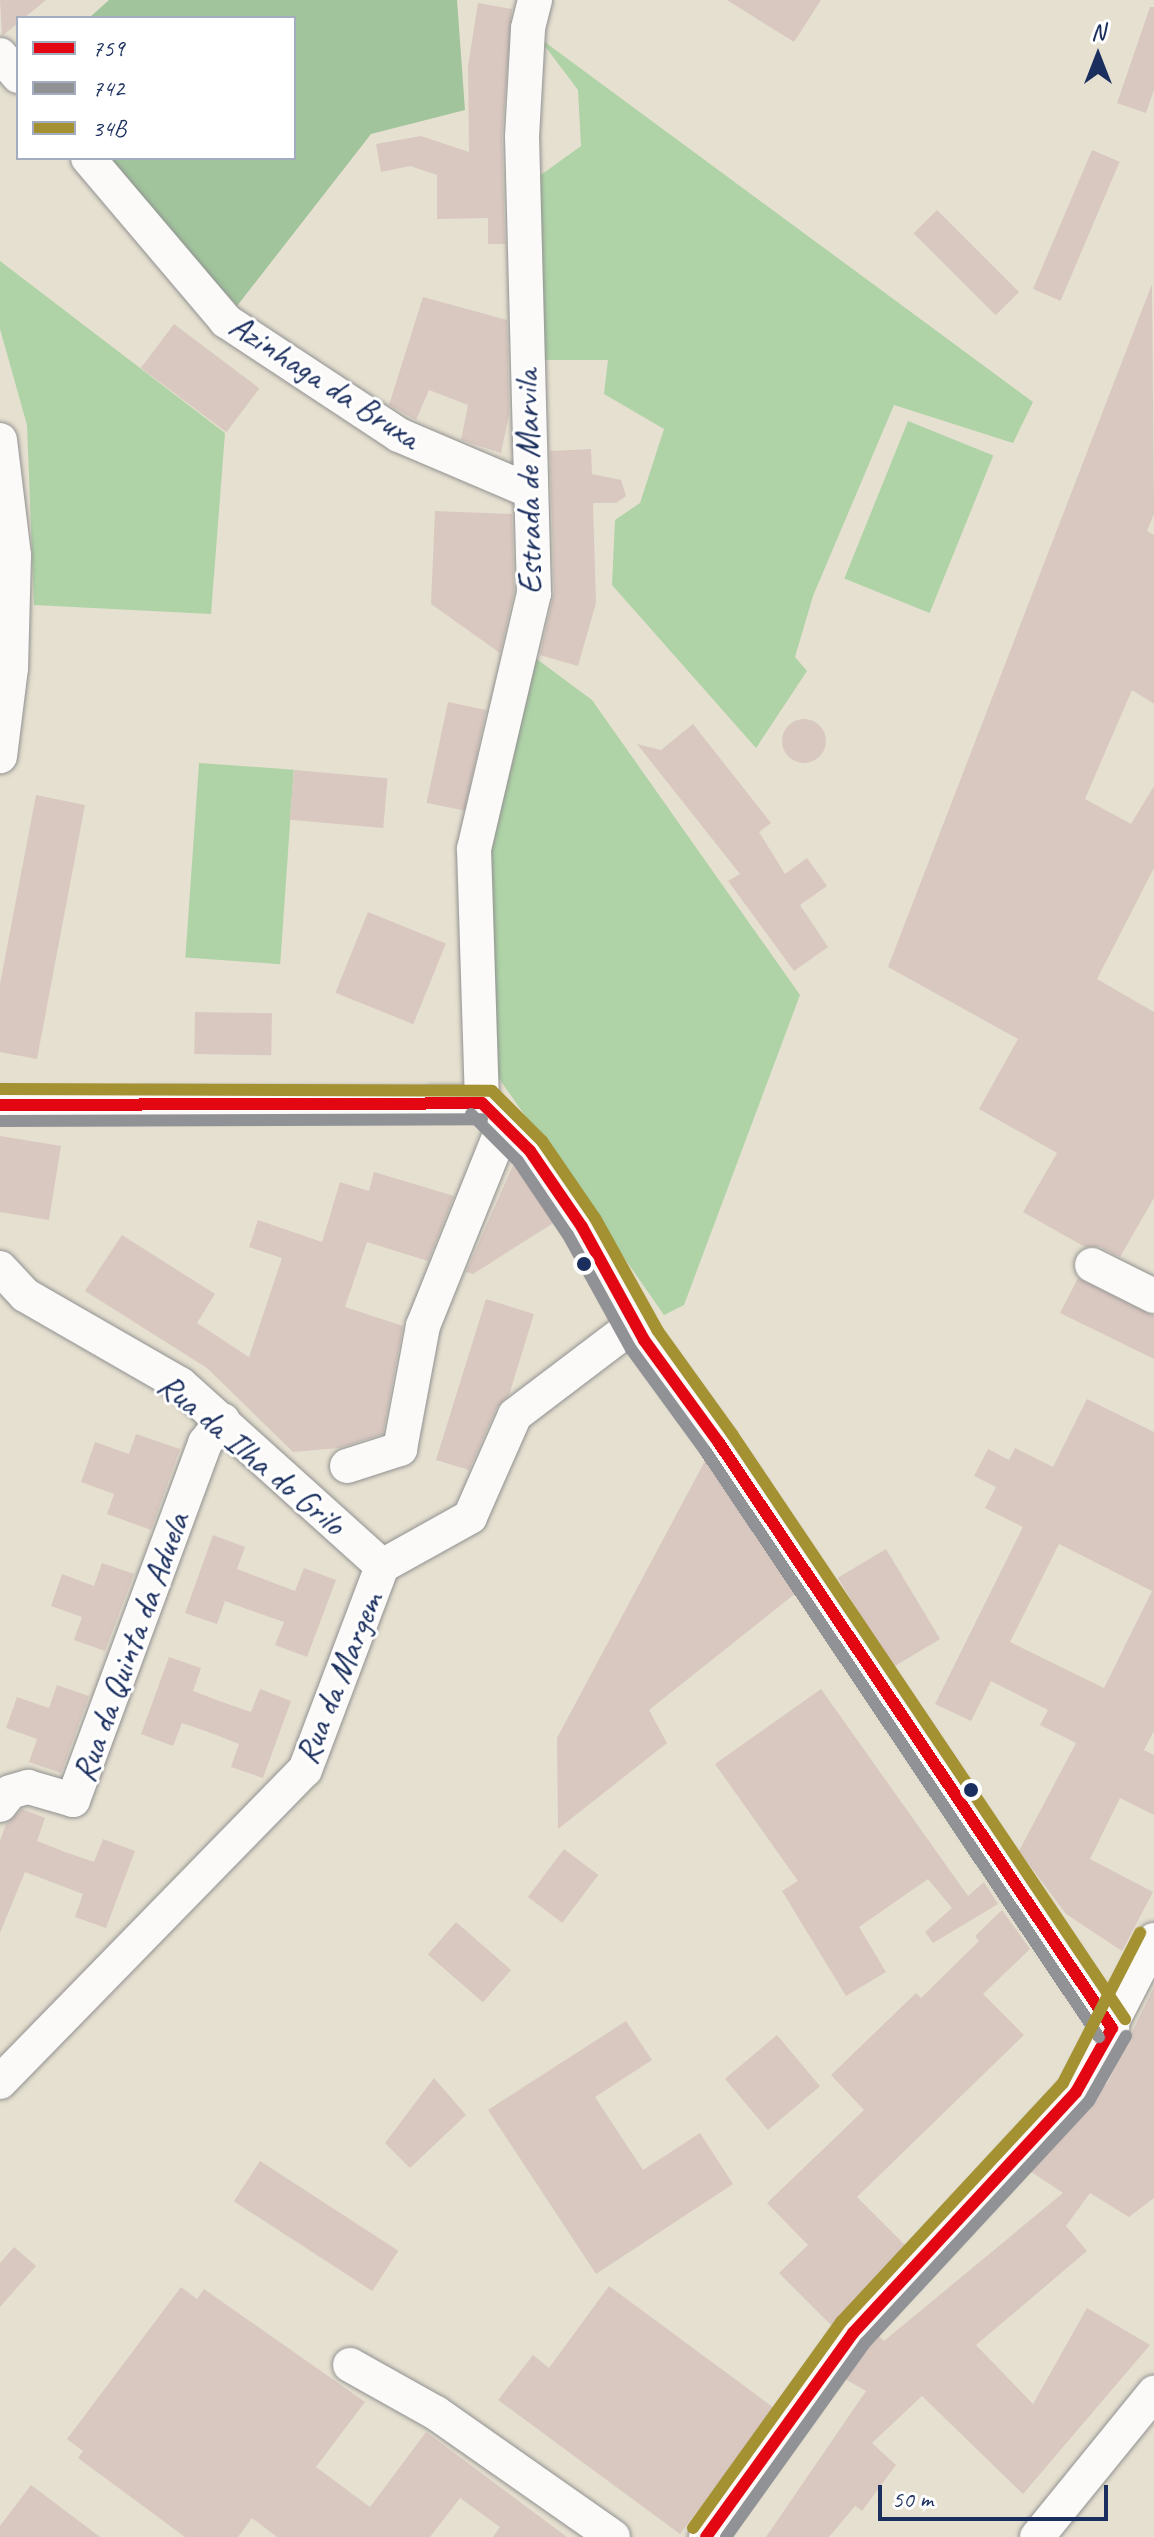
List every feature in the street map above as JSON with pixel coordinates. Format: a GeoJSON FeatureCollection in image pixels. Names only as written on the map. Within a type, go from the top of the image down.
{"type":"FeatureCollection","features":[{"type":"Feature","properties":{"kind":"street","name":"Estrada de Marvila"},"geometry":{"type":"LineString","coordinates":[[493,1114],[474,849],[534,594],[522,137],[528,28],[535,0]]}},
{"type":"Feature","properties":{"kind":"street"},"geometry":{"type":"LineString","coordinates":[[0,55],[16,74]]}},
{"type":"Feature","properties":{"kind":"street","name":"Azinhaga da Bruxa"},"geometry":{"type":"LineString","coordinates":[[90,160],[226,321],[399,435],[530,491]]}},
{"type":"Feature","properties":{"kind":"street"},"geometry":{"type":"LineString","coordinates":[[0,440],[14,555],[11,668],[0,756]]}},
{"type":"Feature","properties":{"kind":"street"},"geometry":{"type":"LineString","coordinates":[[0,1105],[493,1114],[530,1151],[582,1227],[640,1332],[719,1443],[1112,2028]]}},
{"type":"Feature","properties":{"kind":"street"},"geometry":{"type":"LineString","coordinates":[[347,1466],[400,1449],[423,1326],[493,1114]]}},
{"type":"Feature","properties":{"kind":"street"},"geometry":{"type":"LineString","coordinates":[[1092,1265],[1154,1296]]}},
{"type":"Feature","properties":{"kind":"street","name":"Rua da Ilha do Grilo"},"geometry":{"type":"LineString","coordinates":[[0,1268],[25,1295],[180,1384],[382,1566]]}},
{"type":"Feature","properties":{"kind":"street","name":"Rua da Margem"},"geometry":{"type":"LineString","coordinates":[[0,2082],[305,1770],[382,1566],[470,1517],[515,1415],[640,1332]]}},
{"type":"Feature","properties":{"kind":"street","name":"Rua da Quinta da Aduela"},"geometry":{"type":"LineString","coordinates":[[0,1805],[10,1792],[28,1787],[73,1800],[205,1443],[223,1420]]}},
{"type":"Feature","properties":{"kind":"street"},"geometry":{"type":"LineString","coordinates":[[706,2537],[853,2333],[1076,2092],[1112,2028],[1154,1940]]}},
{"type":"Feature","properties":{"kind":"street"},"geometry":{"type":"LineString","coordinates":[[350,2365],[436,2413],[613,2537]]}},
{"type":"Feature","properties":{"kind":"street"},"geometry":{"type":"LineString","coordinates":[[1037,2537],[1154,2393]]}},
{"type":"Feature","properties":{"kind":"green space"},"geometry":{"type":"Polygon","coordinates":[[[109,0],[457,0],[465,110],[371,134],[237,306],[106,160],[296,160],[296,16],[91,16],[109,0]]]}},
{"type":"Feature","properties":{"kind":"green space"},"geometry":{"type":"Polygon","coordinates":[[[538,37],[1033,402],[1013,443],[894,405],[813,596],[795,657],[807,671],[756,748],[612,585],[615,520],[640,503],[664,429],[604,394],[608,360],[540,360],[538,177],[581,146],[578,90],[538,37]]]}},
{"type":"Feature","properties":{"kind":"green space"},"geometry":{"type":"Polygon","coordinates":[[[0,261],[225,433],[211,614],[34,605],[27,425],[0,329],[0,261]]]}},
{"type":"Feature","properties":{"kind":"green space"},"geometry":{"type":"Polygon","coordinates":[[[908,421],[993,455],[930,613],[844,579],[908,421]]]}},
{"type":"Feature","properties":{"kind":"green space"},"geometry":{"type":"Polygon","coordinates":[[[534,657],[592,700],[800,995],[684,1305],[664,1315],[498,1077],[487,832],[534,657]]]}},
{"type":"Feature","properties":{"kind":"green space"},"geometry":{"type":"Polygon","coordinates":[[[199,763],[294,770],[280,964],[185,958],[199,763]]]}},
{"type":"Feature","properties":{"kind":"building"},"geometry":{"type":"Polygon","coordinates":[[[0,0],[46,0],[26,16],[16,16],[16,25],[2,36],[0,0]]]}},
{"type":"Feature","properties":{"kind":"building"},"geometry":{"type":"Polygon","coordinates":[[[727,0],[821,0],[794,42],[727,0]]]}},
{"type":"Feature","properties":{"kind":"building"},"geometry":{"type":"Polygon","coordinates":[[[478,3],[512,9],[502,136],[505,244],[488,244],[488,218],[437,219],[437,175],[410,166],[381,172],[376,144],[421,136],[469,152],[468,66],[478,3]]]}},
{"type":"Feature","properties":{"kind":"building"},"geometry":{"type":"Polygon","coordinates":[[[1150,7],[1154,7],[1154,90],[1146,113],[1117,103],[1150,7]]]}},
{"type":"Feature","properties":{"kind":"building"},"geometry":{"type":"Polygon","coordinates":[[[1092,150],[1120,162],[1061,301],[1033,289],[1092,150]]]}},
{"type":"Feature","properties":{"kind":"building"},"geometry":{"type":"Polygon","coordinates":[[[937,210],[1019,292],[996,315],[914,233],[937,210]]]}},
{"type":"Feature","properties":{"kind":"building"},"geometry":{"type":"Polygon","coordinates":[[[1152,284],[1154,514],[1147,531],[1154,535],[1154,704],[1132,690],[1085,799],[1131,824],[1154,786],[1154,868],[1097,979],[1154,1012],[1154,1198],[1120,1257],[1100,1247],[1085,1247],[1023,1212],[1057,1153],[979,1109],[1018,1039],[888,967],[1152,284]]]}},
{"type":"Feature","properties":{"kind":"building"},"geometry":{"type":"Polygon","coordinates":[[[423,297],[507,320],[509,415],[501,453],[461,440],[468,405],[429,390],[416,420],[389,405],[423,297]]]}},
{"type":"Feature","properties":{"kind":"building"},"geometry":{"type":"Polygon","coordinates":[[[174,324],[259,388],[226,432],[141,368],[174,324]]]}},
{"type":"Feature","properties":{"kind":"building"},"geometry":{"type":"Polygon","coordinates":[[[591,449],[592,474],[621,480],[626,496],[616,503],[593,503],[596,603],[578,666],[540,655],[554,593],[550,451],[591,449]]]}},
{"type":"Feature","properties":{"kind":"building"},"geometry":{"type":"Polygon","coordinates":[[[435,511],[512,514],[514,592],[500,653],[431,604],[435,511]]]}},
{"type":"Feature","properties":{"kind":"building"},"geometry":{"type":"Polygon","coordinates":[[[448,702],[486,710],[465,811],[427,803],[448,702]]]}},
{"type":"Feature","properties":{"kind":"building"},"geometry":{"type":"Polygon","coordinates":[[[804,719],[820,725],[826,741],[820,757],[804,763],[788,757],[782,741],[788,725],[804,719]]]}},
{"type":"Feature","properties":{"kind":"building"},"geometry":{"type":"Polygon","coordinates":[[[693,724],[771,823],[759,832],[785,874],[807,858],[827,886],[800,905],[828,947],[794,971],[728,881],[740,874],[637,744],[661,750],[693,724]]]}},
{"type":"Feature","properties":{"kind":"building"},"geometry":{"type":"Polygon","coordinates":[[[294,770],[388,778],[383,828],[290,820],[294,770]]]}},
{"type":"Feature","properties":{"kind":"building"},"geometry":{"type":"Polygon","coordinates":[[[36,795],[85,805],[37,1059],[0,1052],[0,984],[36,795]]]}},
{"type":"Feature","properties":{"kind":"building"},"geometry":{"type":"Polygon","coordinates":[[[368,912],[446,943],[413,1024],[335,993],[368,912]]]}},
{"type":"Feature","properties":{"kind":"building"},"geometry":{"type":"Polygon","coordinates":[[[195,1012],[272,1013],[271,1055],[194,1054],[195,1012]]]}},
{"type":"Feature","properties":{"kind":"building"},"geometry":{"type":"Polygon","coordinates":[[[0,1136],[61,1146],[49,1220],[0,1212],[0,1136]]]}},
{"type":"Feature","properties":{"kind":"building"},"geometry":{"type":"Polygon","coordinates":[[[514,1163],[555,1222],[473,1274],[466,1272],[514,1163]]]}},
{"type":"Feature","properties":{"kind":"building"},"geometry":{"type":"Polygon","coordinates":[[[374,1172],[454,1196],[428,1261],[367,1242],[345,1307],[403,1326],[383,1434],[339,1448],[293,1452],[207,1368],[85,1291],[122,1235],[215,1294],[197,1323],[249,1357],[282,1258],[249,1247],[258,1220],[322,1242],[340,1182],[369,1191],[374,1172]]]}},
{"type":"Feature","properties":{"kind":"building"},"geometry":{"type":"Polygon","coordinates":[[[1078,1278],[1154,1316],[1154,1359],[1060,1313],[1078,1278]]]}},
{"type":"Feature","properties":{"kind":"building"},"geometry":{"type":"Polygon","coordinates":[[[486,1299],[534,1314],[509,1395],[497,1407],[469,1470],[436,1460],[486,1299]]]}},
{"type":"Feature","properties":{"kind":"building"},"geometry":{"type":"Polygon","coordinates":[[[1087,1399],[1154,1432],[1154,1731],[1144,1750],[1154,1755],[1154,1815],[1120,1798],[1090,1859],[1153,1892],[1122,1951],[1066,1914],[1019,1851],[1076,1743],[1040,1725],[1048,1710],[991,1681],[971,1721],[935,1704],[1023,1527],[985,1508],[996,1487],[974,1476],[988,1449],[1009,1460],[1015,1448],[1053,1467],[1087,1399]],[[1059,1544],[1010,1642],[1104,1688],[1152,1591],[1059,1544]]]}},
{"type":"Feature","properties":{"kind":"building"},"geometry":{"type":"Polygon","coordinates":[[[136,1434],[180,1449],[151,1530],[107,1514],[114,1494],[81,1482],[95,1442],[129,1454],[136,1434]]]}},
{"type":"Feature","properties":{"kind":"building"},"geometry":{"type":"Polygon","coordinates":[[[706,1459],[796,1593],[649,1710],[667,1743],[558,1829],[557,1738],[706,1459]]]}},
{"type":"Feature","properties":{"kind":"building"},"geometry":{"type":"Polygon","coordinates":[[[213,1535],[245,1547],[237,1569],[295,1591],[304,1568],[336,1580],[307,1657],[275,1645],[284,1622],[225,1601],[217,1624],[185,1613],[213,1535]]]}},
{"type":"Feature","properties":{"kind":"building"},"geometry":{"type":"Polygon","coordinates":[[[886,1549],[940,1639],[892,1668],[838,1578],[886,1549]]]}},
{"type":"Feature","properties":{"kind":"building"},"geometry":{"type":"Polygon","coordinates":[[[102,1563],[134,1574],[105,1651],[74,1640],[82,1617],[51,1606],[62,1574],[94,1586],[102,1563]]]}},
{"type":"Feature","properties":{"kind":"building"},"geometry":{"type":"Polygon","coordinates":[[[169,1657],[201,1668],[193,1691],[222,1702],[251,1712],[260,1689],[291,1701],[263,1778],[231,1767],[239,1744],[211,1733],[182,1723],[173,1746],[141,1734],[169,1657]]]}},
{"type":"Feature","properties":{"kind":"building"},"geometry":{"type":"Polygon","coordinates":[[[57,1685],[89,1696],[61,1773],[29,1762],[37,1739],[6,1728],[17,1697],[49,1708],[57,1685]]]}},
{"type":"Feature","properties":{"kind":"building"},"geometry":{"type":"Polygon","coordinates":[[[821,1689],[968,1896],[984,1882],[998,1904],[933,1943],[925,1932],[952,1908],[928,1879],[859,1927],[886,1972],[846,1996],[782,1891],[798,1881],[715,1764],[821,1689]]]}},
{"type":"Feature","properties":{"kind":"building"},"geometry":{"type":"Polygon","coordinates":[[[22,1809],[45,1818],[37,1841],[65,1852],[94,1862],[103,1839],[135,1851],[106,1928],[75,1917],[83,1894],[25,1872],[0,1933],[0,1841],[6,1824],[22,1809]]]}},
{"type":"Feature","properties":{"kind":"building"},"geometry":{"type":"Polygon","coordinates":[[[564,1849],[598,1875],[562,1923],[528,1897],[564,1849]]]}},
{"type":"Feature","properties":{"kind":"building"},"geometry":{"type":"Polygon","coordinates":[[[1002,1910],[1030,1949],[983,1994],[1024,2035],[857,2197],[906,2246],[833,2327],[779,2273],[808,2245],[767,2203],[864,2110],[831,2075],[916,1993],[921,1998],[979,1941],[975,1936],[1002,1910]]]}},
{"type":"Feature","properties":{"kind":"building"},"geometry":{"type":"Polygon","coordinates":[[[456,1922],[511,1970],[483,2002],[428,1954],[456,1922]]]}},
{"type":"Feature","properties":{"kind":"building"},"geometry":{"type":"Polygon","coordinates":[[[1154,1987],[1154,2198],[1129,2217],[1090,2193],[1066,2226],[1087,2251],[976,2345],[1033,2404],[1087,2308],[1150,2345],[1023,2494],[922,2396],[872,2443],[896,2465],[862,2511],[855,2506],[829,2537],[766,2537],[866,2391],[845,2379],[878,2335],[884,2341],[1063,2193],[1030,2171],[1108,2082],[1154,1987]]]}},
{"type":"Feature","properties":{"kind":"building"},"geometry":{"type":"Polygon","coordinates":[[[626,2021],[652,2060],[595,2097],[643,2170],[700,2133],[733,2184],[596,2274],[488,2110],[626,2021]]]}},
{"type":"Feature","properties":{"kind":"building"},"geometry":{"type":"Polygon","coordinates":[[[777,2035],[820,2086],[768,2130],[725,2079],[777,2035]]]}},
{"type":"Feature","properties":{"kind":"building"},"geometry":{"type":"Polygon","coordinates":[[[434,2078],[466,2115],[410,2168],[385,2143],[434,2078]]]}},
{"type":"Feature","properties":{"kind":"building"},"geometry":{"type":"Polygon","coordinates":[[[260,2161],[398,2251],[372,2291],[234,2201],[260,2161]]]}},
{"type":"Feature","properties":{"kind":"building"},"geometry":{"type":"Polygon","coordinates":[[[14,2247],[36,2266],[0,2307],[0,2263],[14,2247]]]}},
{"type":"Feature","properties":{"kind":"building"},"geometry":{"type":"Polygon","coordinates":[[[609,2286],[774,2408],[680,2534],[498,2400],[533,2355],[549,2368],[609,2286]]]}},
{"type":"Feature","properties":{"kind":"building"},"geometry":{"type":"Polygon","coordinates":[[[181,2287],[197,2299],[204,2289],[365,2402],[316,2467],[370,2507],[426,2432],[567,2537],[493,2537],[500,2527],[460,2498],[430,2537],[277,2537],[252,2518],[238,2537],[185,2537],[78,2458],[83,2451],[67,2439],[181,2287]]]}},
{"type":"Feature","properties":{"kind":"building"},"geometry":{"type":"Polygon","coordinates":[[[31,2485],[100,2537],[0,2537],[0,2526],[31,2485]]]}},
{"type":"Feature","properties":{"kind":"transit line","name":"34B"},"geometry":{"type":"LineString","coordinates":[[0,1089],[492,1091],[542,1141],[595,1218],[658,1331],[732,1434],[1125,2019]]}},
{"type":"Feature","properties":{"kind":"transit line","name":"759"},"geometry":{"type":"LineString","coordinates":[[482,1103],[530,1151],[582,1227],[644,1340],[719,1443],[1112,2028]]}},
{"type":"Feature","properties":{"kind":"transit line","name":"759"},"geometry":{"type":"LineString","coordinates":[[0,1105],[482,1103]]}},
{"type":"Feature","properties":{"kind":"transit line","name":"742"},"geometry":{"type":"LineString","coordinates":[[471,1114],[518,1161],[568,1235],[631,1349],[706,1452],[1099,2037]]}},
{"type":"Feature","properties":{"kind":"transit line","name":"742"},"geometry":{"type":"LineString","coordinates":[[0,1121],[482,1119]]}},
{"type":"Feature","properties":{"kind":"transit line","name":"34B"},"geometry":{"type":"LineString","coordinates":[[693,2528],[841,2322],[1063,2083],[1140,1933]]}},
{"type":"Feature","properties":{"kind":"transit line","name":"759"},"geometry":{"type":"LineString","coordinates":[[706,2537],[853,2333],[1076,2092],[1112,2028]]}},
{"type":"Feature","properties":{"kind":"transit line","name":"742"},"geometry":{"type":"LineString","coordinates":[[726,2537],[865,2343],[1089,2101],[1126,2036]]}}]}
